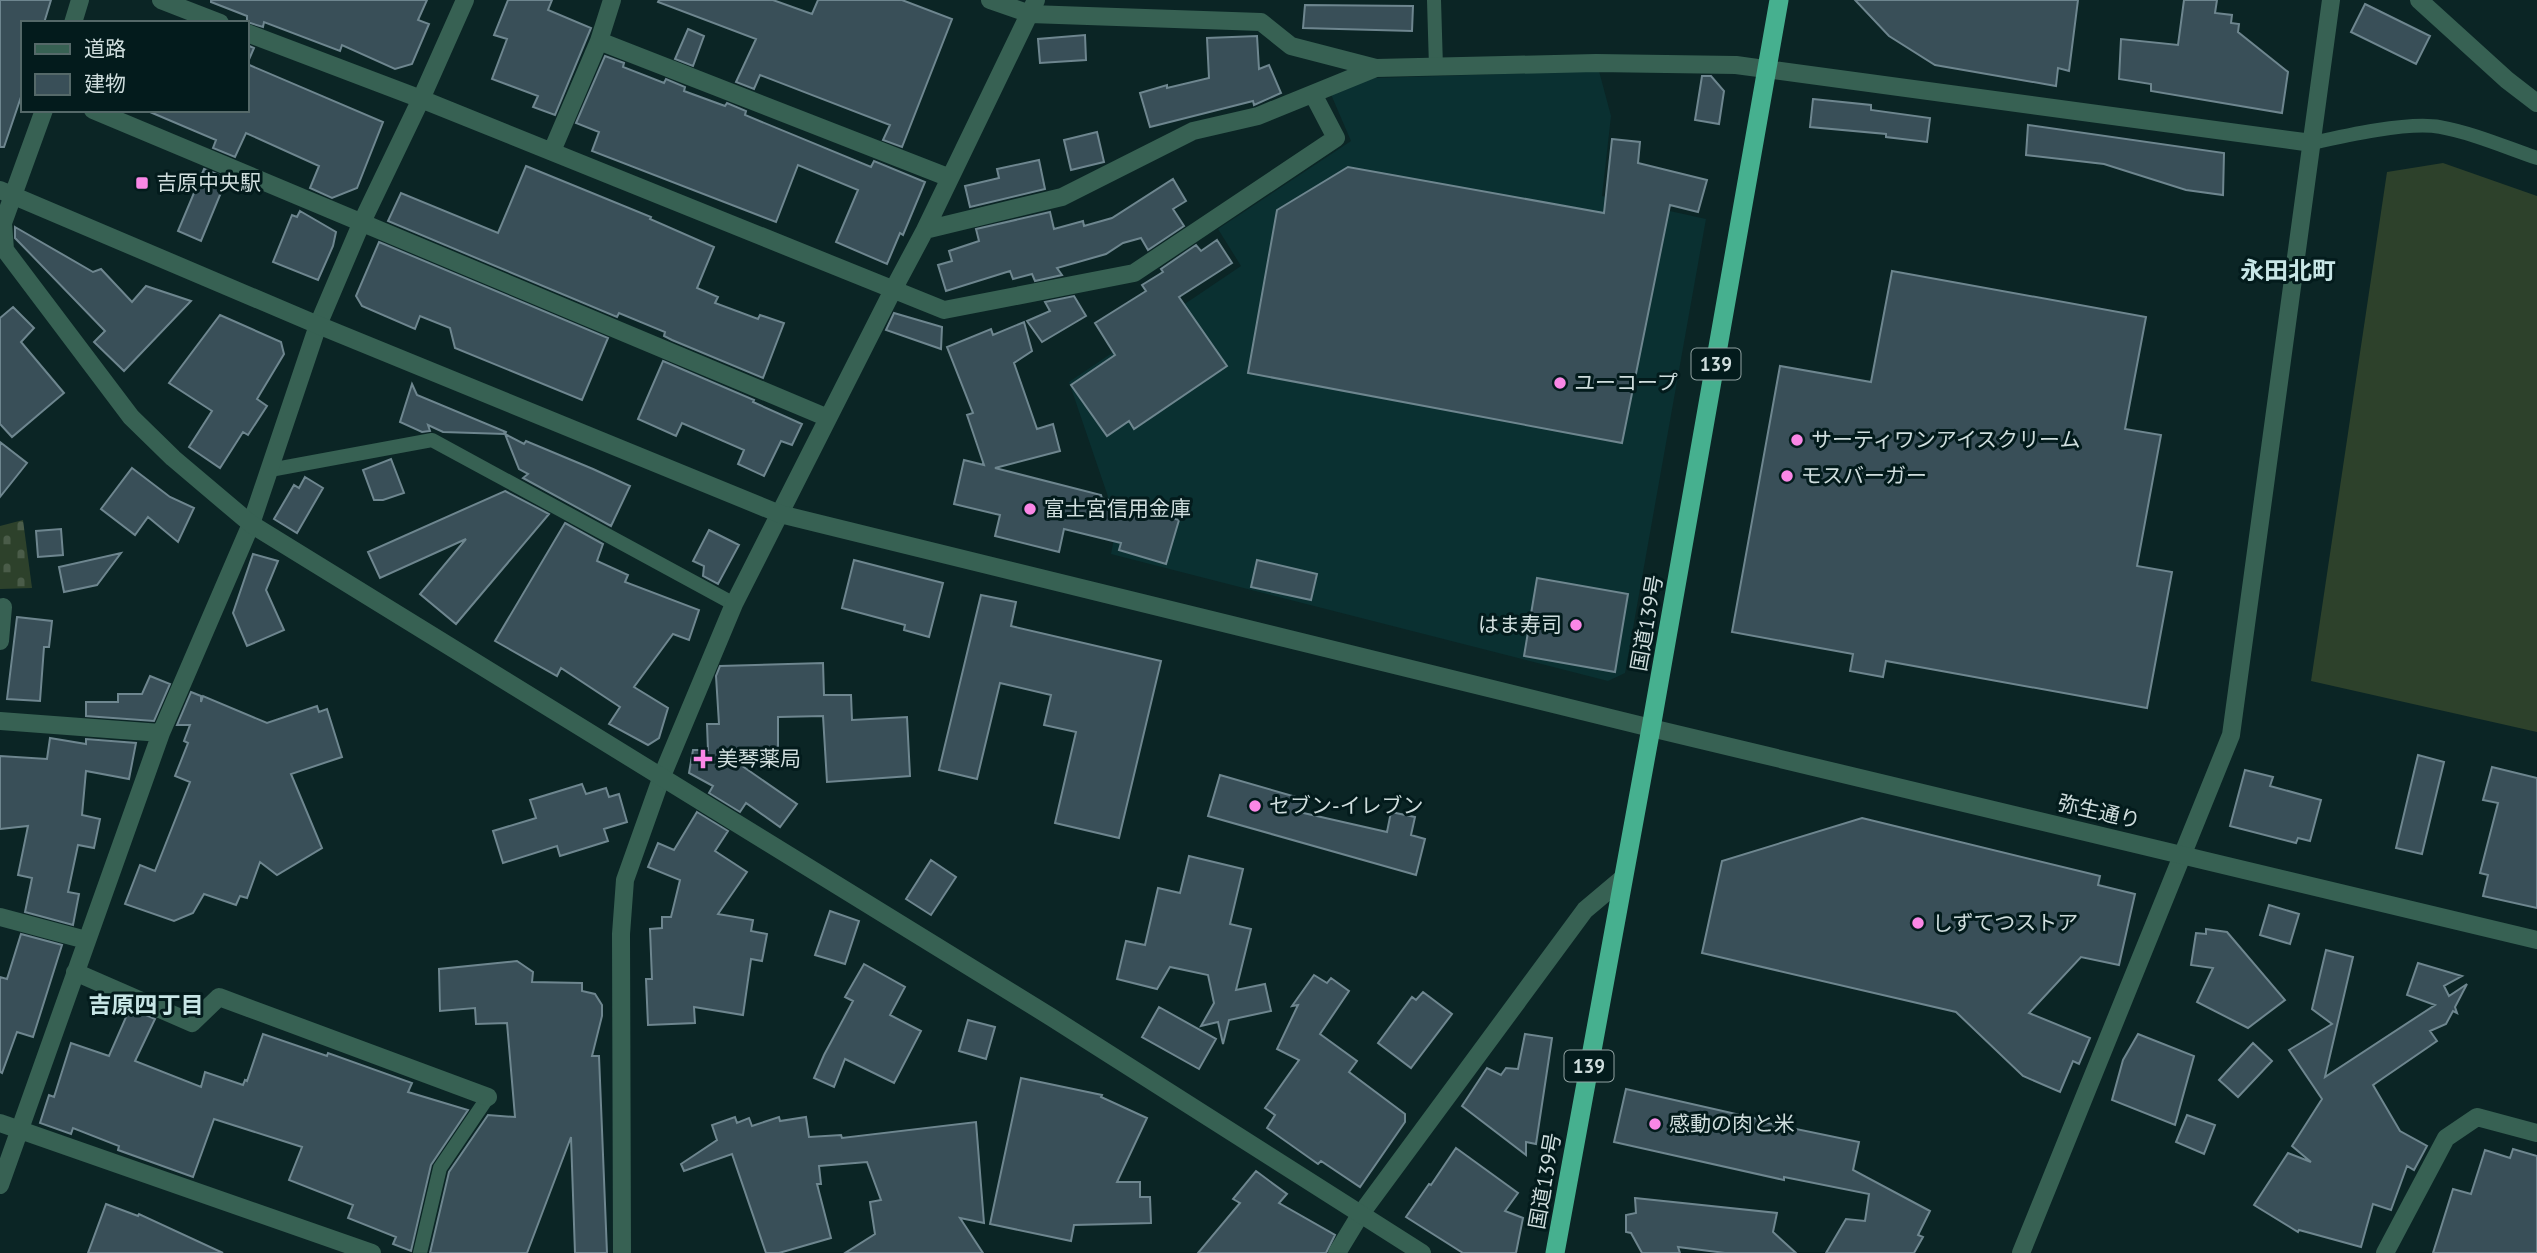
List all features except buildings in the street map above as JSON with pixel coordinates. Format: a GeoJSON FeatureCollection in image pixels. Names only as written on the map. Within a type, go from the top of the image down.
{"type":"FeatureCollection","features":[{"type":"Feature","properties":{"kind":"highway","name":"国道139号"},"geometry":{"type":"LineString","coordinates":[[1555,1253],[1651,729],[1779,0]]}},
{"type":"Feature","properties":{"kind":"street"},"geometry":{"type":"LineString","coordinates":[[74,21],[80,0]]}},
{"type":"Feature","properties":{"kind":"street"},"geometry":{"type":"LineString","coordinates":[[161,0],[215,21]]}},
{"type":"Feature","properties":{"kind":"street"},"geometry":{"type":"LineString","coordinates":[[0,1185],[161,733],[251,524],[318,326],[361,224],[465,0]]}},
{"type":"Feature","properties":{"kind":"street"},"geometry":{"type":"LineString","coordinates":[[552,151],[600,41],[612,0]]}},
{"type":"Feature","properties":{"kind":"street"},"geometry":{"type":"LineString","coordinates":[[989,0],[1033,7],[1261,22],[1291,46],[1376,68],[1596,63],[1736,65],[2312,143]]}},
{"type":"Feature","properties":{"kind":"street"},"geometry":{"type":"LineString","coordinates":[[2021,1253],[2231,735],[2331,0]]}},
{"type":"Feature","properties":{"kind":"street"},"geometry":{"type":"LineString","coordinates":[[2419,0],[2537,103]]}},
{"type":"Feature","properties":{"kind":"street"},"geometry":{"type":"LineString","coordinates":[[622,1253],[621,934],[625,880],[662,776],[734,604],[925,230],[1033,7]]}},
{"type":"Feature","properties":{"kind":"street"},"geometry":{"type":"LineString","coordinates":[[248,33],[552,151],[944,310],[1134,273],[1336,138],[1313,94]]}},
{"type":"Feature","properties":{"kind":"street"},"geometry":{"type":"LineString","coordinates":[[600,41],[950,178]]}},
{"type":"Feature","properties":{"kind":"street"},"geometry":{"type":"LineString","coordinates":[[925,230],[1062,197],[1193,131],[1258,116],[1376,68]]}},
{"type":"Feature","properties":{"kind":"street"},"geometry":{"type":"LineString","coordinates":[[43,112],[7,192],[3,223],[5,250],[131,417],[173,458],[251,524],[1051,1017],[1422,1253]]}},
{"type":"Feature","properties":{"kind":"street"},"geometry":{"type":"LineString","coordinates":[[98,112],[828,418]]}},
{"type":"Feature","properties":{"kind":"street","name":"弥生通り"},"geometry":{"type":"LineString","coordinates":[[7,192],[318,326],[780,514],[1651,729],[2537,940]]}},
{"type":"Feature","properties":{"kind":"street"},"geometry":{"type":"LineString","coordinates":[[0,640],[3,607]]}},
{"type":"Feature","properties":{"kind":"street"},"geometry":{"type":"LineString","coordinates":[[0,721],[161,733]]}},
{"type":"Feature","properties":{"kind":"street"},"geometry":{"type":"LineString","coordinates":[[1337,1253],[1360,1215],[1585,910],[1623,878]]}},
{"type":"Feature","properties":{"kind":"street"},"geometry":{"type":"LineString","coordinates":[[0,917],[86,940]]}},
{"type":"Feature","properties":{"kind":"street"},"geometry":{"type":"LineString","coordinates":[[75,972],[192,1023],[219,997],[488,1097]]}},
{"type":"Feature","properties":{"kind":"street"},"geometry":{"type":"LineString","coordinates":[[2385,1253],[2446,1138],[2476,1118],[2537,1133]]}},
{"type":"Feature","properties":{"kind":"street"},"geometry":{"type":"LineString","coordinates":[[0,1124],[372,1253]]}},
{"type":"Feature","properties":{"kind":"lane"},"geometry":{"type":"LineString","coordinates":[[1434,0],[1436,67]]}},
{"type":"Feature","properties":{"kind":"lane"},"geometry":{"type":"LineString","coordinates":[[2312,143],[2358,134],[2437,126],[2537,158]]}},
{"type":"Feature","properties":{"kind":"lane"},"geometry":{"type":"LineString","coordinates":[[270,470],[432,440],[734,604]]}},
{"type":"Feature","properties":{"kind":"lane"},"geometry":{"type":"LineString","coordinates":[[420,1253],[440,1168],[488,1097]]}},
{"type":"Feature","properties":{"kind":"shaded area"},"geometry":{"type":"Polygon","coordinates":[[[1599,71],[1611,116],[1602,196],[1706,219],[1625,673],[1608,681],[1111,554],[1117,523],[1069,382],[1241,266],[1218,229],[1351,141],[1330,92],[1375,78],[1599,71]]]}},
{"type":"Feature","properties":{"kind":"green space"},"geometry":{"type":"Polygon","coordinates":[[[2443,163],[2537,196],[2537,732],[2311,681],[2387,172],[2443,163]]]}},
{"type":"Feature","properties":{"kind":"green space"},"geometry":{"type":"Polygon","coordinates":[[[23,520],[32,588],[0,589],[0,526],[23,520]]]}},
{"type":"Feature","properties":{"kind":"place","name":"吉原中央駅"},"geometry":{"type":"Point","coordinates":[142,183]}},
{"type":"Feature","properties":{"kind":"place","name":"ユーコープ"},"geometry":{"type":"Point","coordinates":[1560,383]}},
{"type":"Feature","properties":{"kind":"place","name":"サーティワンアイスクリーム"},"geometry":{"type":"Point","coordinates":[1797,440]}},
{"type":"Feature","properties":{"kind":"place","name":"モスバーガー"},"geometry":{"type":"Point","coordinates":[1787,476]}},
{"type":"Feature","properties":{"kind":"place","name":"富士宮信用金庫"},"geometry":{"type":"Point","coordinates":[1030,509]}},
{"type":"Feature","properties":{"kind":"place","name":"はま寿司"},"geometry":{"type":"Point","coordinates":[1576,625]}},
{"type":"Feature","properties":{"kind":"place","name":"美琴薬局"},"geometry":{"type":"Point","coordinates":[703,759]}},
{"type":"Feature","properties":{"kind":"place","name":"セブン-イレブン"},"geometry":{"type":"Point","coordinates":[1255,806]}},
{"type":"Feature","properties":{"kind":"place","name":"しずてつストア"},"geometry":{"type":"Point","coordinates":[1918,923]}},
{"type":"Feature","properties":{"kind":"place","name":"感動の肉と米"},"geometry":{"type":"Point","coordinates":[1655,1124]}},
{"type":"Feature","properties":{"kind":"district","name":"永田北町"},"geometry":{"type":"Point","coordinates":[2288,271]}},
{"type":"Feature","properties":{"kind":"district","name":"吉原四丁目"},"geometry":{"type":"Point","coordinates":[146,1005]}}]}
